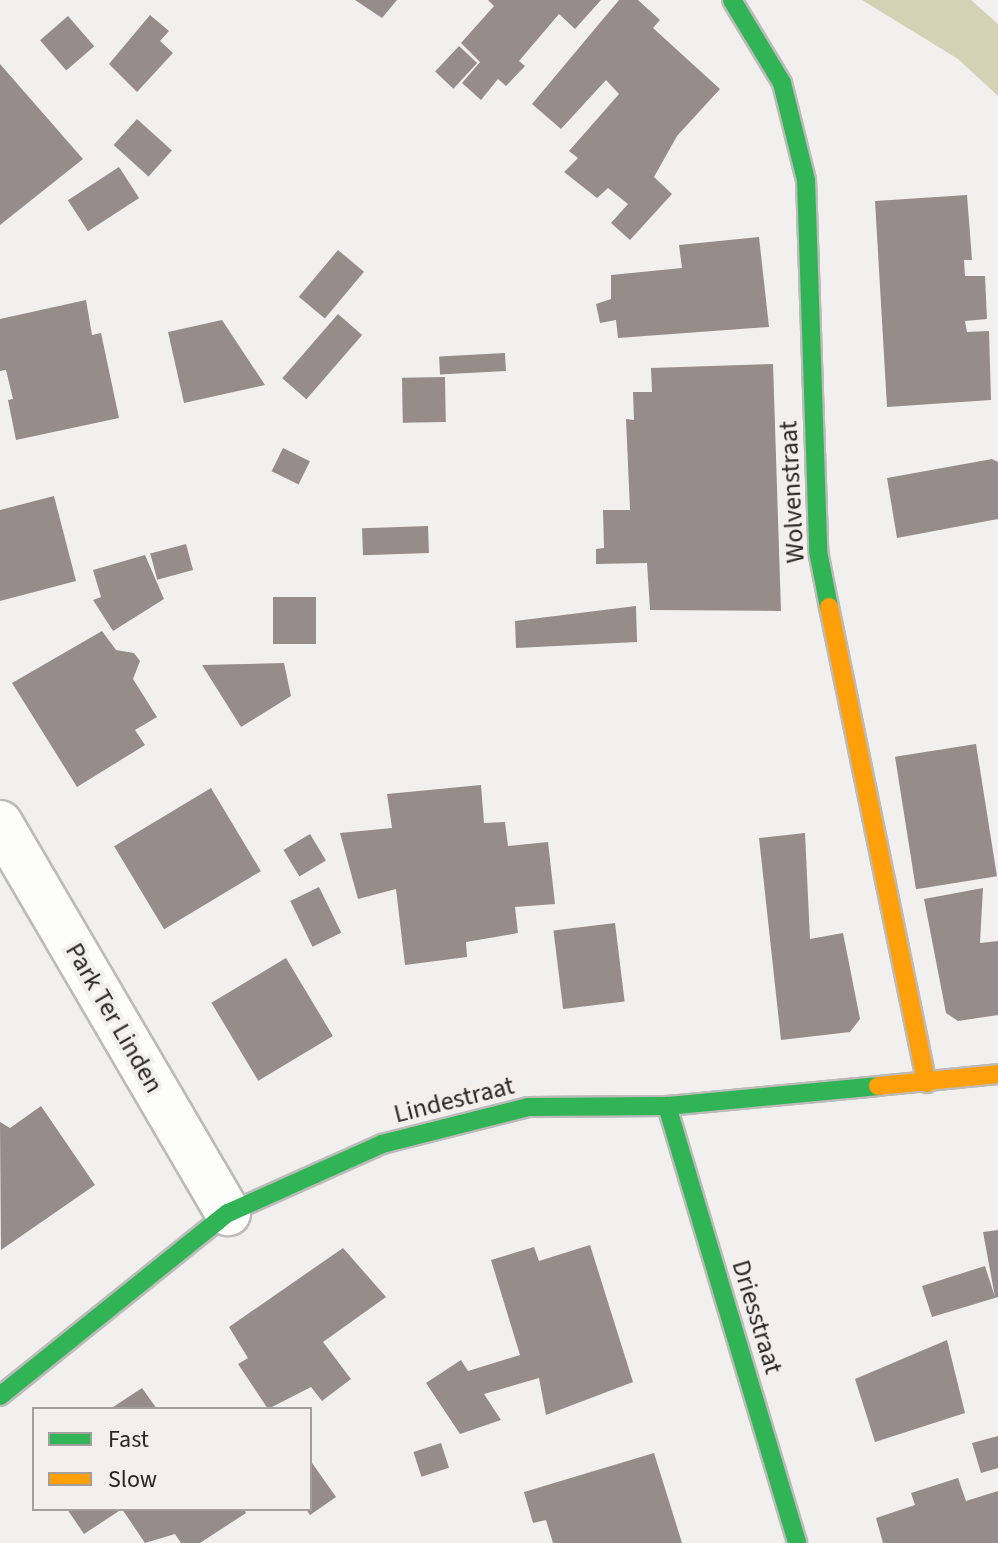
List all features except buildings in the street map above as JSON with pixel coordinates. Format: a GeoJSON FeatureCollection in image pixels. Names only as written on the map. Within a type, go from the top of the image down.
{"type":"FeatureCollection","features":[{"type":"Feature","properties":{"kind":"street","name":"Wolvenstraat"},"geometry":{"type":"LineString","coordinates":[[732,0],[782,83],[806,180],[818,551],[927,1083]]}},
{"type":"Feature","properties":{"kind":"street","name":"Park Ter Linden"},"geometry":{"type":"LineString","coordinates":[[0,823],[228,1213]]}},
{"type":"Feature","properties":{"kind":"street","name":"Lindestraat"},"geometry":{"type":"LineString","coordinates":[[0,1396],[228,1213],[382,1144],[528,1107],[667,1106],[998,1074]]}},
{"type":"Feature","properties":{"kind":"street","name":"Driesstraat"},"geometry":{"type":"LineString","coordinates":[[667,1106],[797,1543]]}},
{"type":"Feature","properties":{"kind":"green space"},"geometry":{"type":"Polygon","coordinates":[[[862,0],[971,0],[998,24],[998,96],[958,59],[862,0]]]}},
{"type":"Feature","properties":{"kind":"traffic: fast"},"geometry":{"type":"LineString","coordinates":[[732,0],[782,83],[806,180],[818,551],[829,607]]}},
{"type":"Feature","properties":{"kind":"traffic: fast"},"geometry":{"type":"LineString","coordinates":[[0,1396],[228,1213],[382,1144],[528,1107],[667,1106],[878,1086]]}},
{"type":"Feature","properties":{"kind":"traffic: fast"},"geometry":{"type":"LineString","coordinates":[[667,1106],[797,1543]]}},
{"type":"Feature","properties":{"kind":"traffic: slow"},"geometry":{"type":"LineString","coordinates":[[829,607],[927,1083]]}},
{"type":"Feature","properties":{"kind":"traffic: slow"},"geometry":{"type":"LineString","coordinates":[[878,1086],[998,1074]]}}]}
